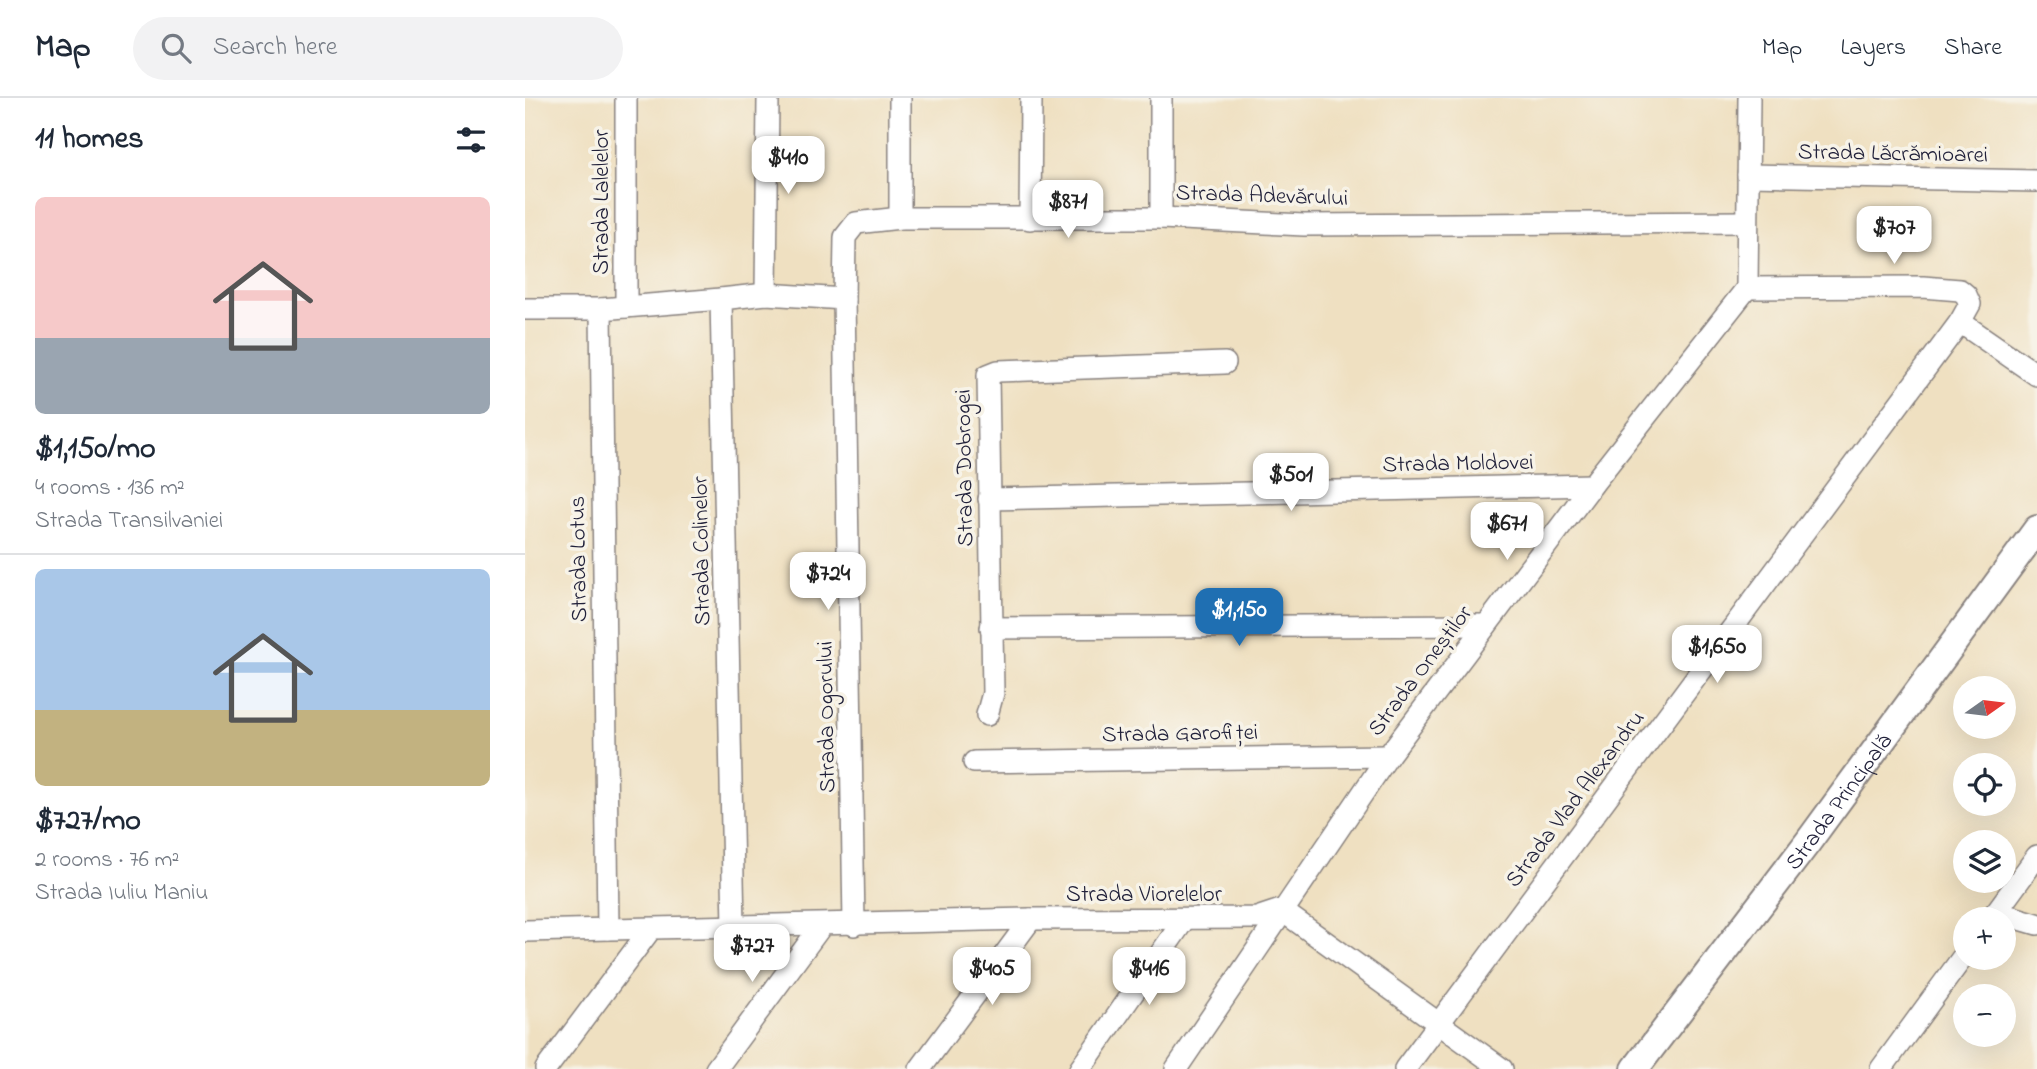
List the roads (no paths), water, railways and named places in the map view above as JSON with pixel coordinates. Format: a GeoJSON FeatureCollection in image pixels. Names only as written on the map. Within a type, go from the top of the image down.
{"type":"FeatureCollection","features":[{"type":"Feature","properties":{"kind":"main road","name":"Strada Principală"},"geometry":{"type":"LineString","coordinates":[[1635,1069],[1808,842],[2037,529]]}},
{"type":"Feature","properties":{"kind":"street","name":"Strada Lalelelor"},"geometry":{"type":"LineString","coordinates":[[626,307],[627,98]]}},
{"type":"Feature","properties":{"kind":"street"},"geometry":{"type":"LineString","coordinates":[[766,294],[768,98]]}},
{"type":"Feature","properties":{"kind":"street"},"geometry":{"type":"LineString","coordinates":[[900,98],[900,218]]}},
{"type":"Feature","properties":{"kind":"street"},"geometry":{"type":"LineString","coordinates":[[1030,219],[1031,98]]}},
{"type":"Feature","properties":{"kind":"street"},"geometry":{"type":"LineString","coordinates":[[1161,98],[1161,218]]}},
{"type":"Feature","properties":{"kind":"street"},"geometry":{"type":"LineString","coordinates":[[1749,98],[1747,288],[1923,287],[1959,290],[1966,295],[1970,304],[1960,322],[2037,375]]}},
{"type":"Feature","properties":{"kind":"street","name":"Strada Lăcrămioarei"},"geometry":{"type":"LineString","coordinates":[[1748,175],[2037,181]]}},
{"type":"Feature","properties":{"kind":"street","name":"Strada Adevărului"},"geometry":{"type":"LineString","coordinates":[[844,299],[845,237],[850,228],[856,223],[900,218],[1161,218],[1304,225],[1747,222]]}},
{"type":"Feature","properties":{"kind":"street","name":"Strada Oneștilor"},"geometry":{"type":"LineString","coordinates":[[1176,1069],[1388,756],[1592,485],[1747,288]]}},
{"type":"Feature","properties":{"kind":"street"},"geometry":{"type":"LineString","coordinates":[[525,309],[601,309],[766,294],[844,299]]}},
{"type":"Feature","properties":{"kind":"street","name":"Strada Colinelor"},"geometry":{"type":"LineString","coordinates":[[721,299],[734,926]]}},
{"type":"Feature","properties":{"kind":"street","name":"Strada Ogorului"},"geometry":{"type":"LineString","coordinates":[[844,299],[854,925]]}},
{"type":"Feature","properties":{"kind":"street","name":"Strada Lotus"},"geometry":{"type":"LineString","coordinates":[[601,309],[608,929]]}},
{"type":"Feature","properties":{"kind":"street","name":"Strada Vlad Alexandru"},"geometry":{"type":"LineString","coordinates":[[1405,1069],[1960,322]]}},
{"type":"Feature","properties":{"kind":"street","name":"Strada Dobrogei"},"geometry":{"type":"LineString","coordinates":[[987,715],[993,692],[988,374],[998,371],[1226,363]]}},
{"type":"Feature","properties":{"kind":"street","name":"Strada Moldovei"},"geometry":{"type":"LineString","coordinates":[[989,499],[1592,485]]}},
{"type":"Feature","properties":{"kind":"street"},"geometry":{"type":"LineString","coordinates":[[991,628],[1486,625]]}},
{"type":"Feature","properties":{"kind":"street","name":"Strada Garofiței"},"geometry":{"type":"LineString","coordinates":[[974,762],[1388,756]]}},
{"type":"Feature","properties":{"kind":"street"},"geometry":{"type":"LineString","coordinates":[[1999,907],[2037,856]]}},
{"type":"Feature","properties":{"kind":"street"},"geometry":{"type":"LineString","coordinates":[[1281,911],[1502,1069]]}},
{"type":"Feature","properties":{"kind":"street","name":"Strada Viorelelor"},"geometry":{"type":"LineString","coordinates":[[650,930],[1031,919],[1257,918],[1281,911]]}},
{"type":"Feature","properties":{"kind":"street"},"geometry":{"type":"LineString","coordinates":[[920,1069],[1031,919]]}},
{"type":"Feature","properties":{"kind":"street"},"geometry":{"type":"LineString","coordinates":[[1080,1069],[1184,920]]}},
{"type":"Feature","properties":{"kind":"street"},"geometry":{"type":"LineString","coordinates":[[2016,920],[2037,924]]}},
{"type":"Feature","properties":{"kind":"street"},"geometry":{"type":"LineString","coordinates":[[716,1069],[822,925]]}},
{"type":"Feature","properties":{"kind":"street"},"geometry":{"type":"LineString","coordinates":[[525,931],[650,930]]}},
{"type":"Feature","properties":{"kind":"street"},"geometry":{"type":"LineString","coordinates":[[546,1069],[650,930]]}},
{"type":"Feature","properties":{"kind":"street"},"geometry":{"type":"LineString","coordinates":[[1881,1069],[1953,970]]}}]}
